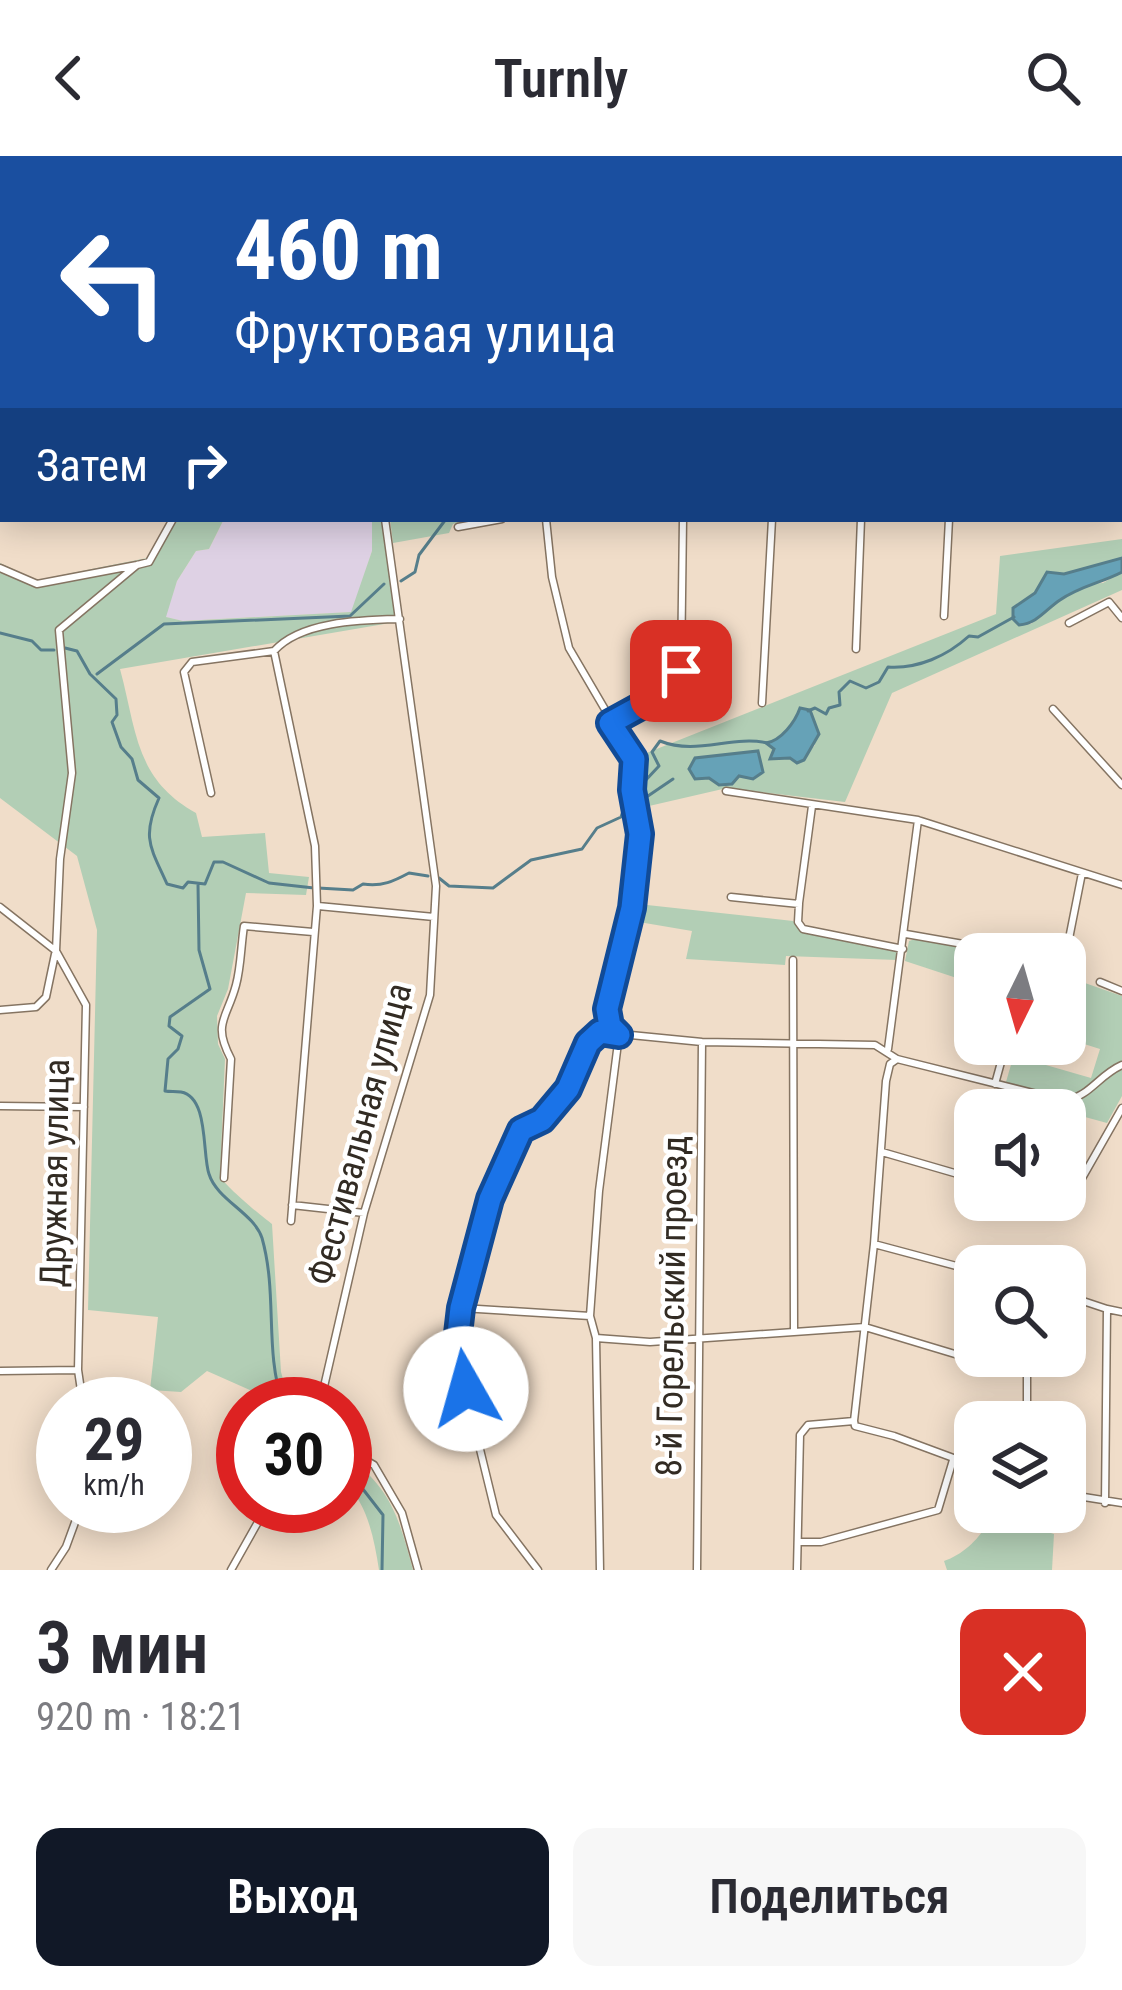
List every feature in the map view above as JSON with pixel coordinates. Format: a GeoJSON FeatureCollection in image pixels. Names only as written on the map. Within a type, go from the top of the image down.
{"type":"FeatureCollection","features":[{"type":"Feature","properties":{"kind":"street"},"geometry":{"type":"LineString","coordinates":[[0,568],[37,584],[149,562],[171,522]]}},
{"type":"Feature","properties":{"kind":"street","name":"Фестивальная улица"},"geometry":{"type":"LineString","coordinates":[[326,1377],[364,1213],[430,994],[436,886],[385,522]]}},
{"type":"Feature","properties":{"kind":"street"},"geometry":{"type":"LineString","coordinates":[[458,526],[483,522]]}},
{"type":"Feature","properties":{"kind":"street"},"geometry":{"type":"LineString","coordinates":[[546,522],[552,577],[568,648],[634,759],[632,790],[640,834],[632,908],[607,1009],[610,1026],[619,1035]]}},
{"type":"Feature","properties":{"kind":"street"},"geometry":{"type":"LineString","coordinates":[[610,723],[672,689],[681,671],[683,522]]}},
{"type":"Feature","properties":{"kind":"street"},"geometry":{"type":"LineString","coordinates":[[762,703],[772,522]]}},
{"type":"Feature","properties":{"kind":"street"},"geometry":{"type":"LineString","coordinates":[[856,649],[861,522]]}},
{"type":"Feature","properties":{"kind":"street"},"geometry":{"type":"LineString","coordinates":[[944,616],[950,522]]}},
{"type":"Feature","properties":{"kind":"street"},"geometry":{"type":"LineString","coordinates":[[0,1010],[36,1007],[46,997],[56,951],[72,773],[59,630],[137,565]]}},
{"type":"Feature","properties":{"kind":"street"},"geometry":{"type":"LineString","coordinates":[[1069,623],[1108,602],[1122,618]]}},
{"type":"Feature","properties":{"kind":"street"},"geometry":{"type":"LineString","coordinates":[[211,793],[184,672],[192,662],[274,651],[286,637],[361,620],[400,619]]}},
{"type":"Feature","properties":{"kind":"street"},"geometry":{"type":"LineString","coordinates":[[274,651],[314,846],[317,905],[291,1221]]}},
{"type":"Feature","properties":{"kind":"street"},"geometry":{"type":"LineString","coordinates":[[1053,709],[1122,784]]}},
{"type":"Feature","properties":{"kind":"street"},"geometry":{"type":"LineString","coordinates":[[726,791],[918,820],[1122,885]]}},
{"type":"Feature","properties":{"kind":"street"},"geometry":{"type":"LineString","coordinates":[[812,806],[798,922],[803,928],[903,949]]}},
{"type":"Feature","properties":{"kind":"street"},"geometry":{"type":"LineString","coordinates":[[888,1050],[918,820]]}},
{"type":"Feature","properties":{"kind":"street"},"geometry":{"type":"LineString","coordinates":[[1070,933],[1082,872]]}},
{"type":"Feature","properties":{"kind":"street"},"geometry":{"type":"LineString","coordinates":[[731,897],[799,904]]}},
{"type":"Feature","properties":{"kind":"street"},"geometry":{"type":"LineString","coordinates":[[317,905],[434,917]]}},
{"type":"Feature","properties":{"kind":"street"},"geometry":{"type":"LineString","coordinates":[[0,907],[56,951]]}},
{"type":"Feature","properties":{"kind":"street"},"geometry":{"type":"LineString","coordinates":[[224,1178],[231,1060],[220,1018],[235,988],[244,926],[313,932]]}},
{"type":"Feature","properties":{"kind":"street"},"geometry":{"type":"LineString","coordinates":[[904,934],[954,943]]}},
{"type":"Feature","properties":{"kind":"street","name":"Дружная улица"},"geometry":{"type":"LineString","coordinates":[[56,951],[86,1005],[79,1377]]}},
{"type":"Feature","properties":{"kind":"street"},"geometry":{"type":"LineString","coordinates":[[793,960],[794,1329]]}},
{"type":"Feature","properties":{"kind":"street"},"geometry":{"type":"LineString","coordinates":[[1100,982],[1122,992]]}},
{"type":"Feature","properties":{"kind":"street"},"geometry":{"type":"LineString","coordinates":[[538,1570],[496,1515],[456,1351],[461,1308],[490,1199],[521,1130],[542,1120],[568,1089],[588,1043],[600,1032],[702,1042],[875,1045],[897,1059],[1065,1101],[1088,1093],[1122,1065]]}},
{"type":"Feature","properties":{"kind":"street"},"geometry":{"type":"LineString","coordinates":[[601,1570],[596,1338],[590,1316],[599,1191],[619,1035]]}},
{"type":"Feature","properties":{"kind":"street","name":"8-й Горельский проезд"},"geometry":{"type":"LineString","coordinates":[[697,1570],[702,1042]]}},
{"type":"Feature","properties":{"kind":"street"},"geometry":{"type":"LineString","coordinates":[[798,1542],[821,1542],[938,1510],[953,1460],[855,1426],[854,1421],[886,1082],[890,1064],[897,1059]]}},
{"type":"Feature","properties":{"kind":"street"},"geometry":{"type":"LineString","coordinates":[[994,1084],[1000,1065]]}},
{"type":"Feature","properties":{"kind":"street"},"geometry":{"type":"LineString","coordinates":[[0,1106],[84,1107]]}},
{"type":"Feature","properties":{"kind":"street"},"geometry":{"type":"LineString","coordinates":[[1086,1168],[1122,1108]]}},
{"type":"Feature","properties":{"kind":"street"},"geometry":{"type":"LineString","coordinates":[[882,1152],[954,1173]]}},
{"type":"Feature","properties":{"kind":"street"},"geometry":{"type":"LineString","coordinates":[[292,1205],[364,1213]]}},
{"type":"Feature","properties":{"kind":"street"},"geometry":{"type":"LineString","coordinates":[[874,1244],[954,1265]]}},
{"type":"Feature","properties":{"kind":"street"},"geometry":{"type":"LineString","coordinates":[[1086,1302],[1122,1312]]}},
{"type":"Feature","properties":{"kind":"street"},"geometry":{"type":"LineString","coordinates":[[461,1308],[590,1316]]}},
{"type":"Feature","properties":{"kind":"street"},"geometry":{"type":"LineString","coordinates":[[1106,1503],[1107,1309]]}},
{"type":"Feature","properties":{"kind":"street"},"geometry":{"type":"LineString","coordinates":[[596,1338],[650,1342],[866,1327],[954,1354]]}},
{"type":"Feature","properties":{"kind":"street"},"geometry":{"type":"LineString","coordinates":[[0,1371],[78,1370]]}},
{"type":"Feature","properties":{"kind":"street"},"geometry":{"type":"LineString","coordinates":[[797,1570],[800,1435],[808,1425],[854,1421]]}},
{"type":"Feature","properties":{"kind":"street"},"geometry":{"type":"LineString","coordinates":[[372,1464],[402,1514],[418,1570]]}},
{"type":"Feature","properties":{"kind":"street"},"geometry":{"type":"LineString","coordinates":[[1086,1499],[1122,1503]]}},
{"type":"Feature","properties":{"kind":"street"},"geometry":{"type":"LineString","coordinates":[[51,1570],[71,1533]]}},
{"type":"Feature","properties":{"kind":"street"},"geometry":{"type":"LineString","coordinates":[[231,1570],[252,1533]]}},
{"type":"Feature","properties":{"kind":"shaded area"},"geometry":{"type":"Polygon","coordinates":[[[222,522],[372,522],[372,551],[352,612],[183,621],[165,617],[177,581],[196,551],[209,549],[222,522]]]}},
{"type":"Feature","properties":{"kind":"green space"},"geometry":{"type":"Polygon","coordinates":[[[167,522],[222,522],[209,549],[196,551],[177,581],[166,617],[183,621],[351,612],[372,551],[372,522],[381,522],[396,622],[120,669],[135,733],[150,769],[176,800],[196,813],[202,837],[265,833],[269,873],[309,877],[306,895],[246,893],[228,989],[217,1016],[218,1044],[225,1059],[220,1176],[272,1224],[282,1377],[220,1377],[207,1371],[192,1383],[192,1377],[151,1377],[158,1317],[88,1310],[97,930],[77,856],[0,798],[0,563],[37,580],[147,558],[167,522]]]}},
{"type":"Feature","properties":{"kind":"green space"},"geometry":{"type":"Polygon","coordinates":[[[390,522],[463,522],[453,524],[449,533],[393,543],[390,522]]]}},
{"type":"Feature","properties":{"kind":"green space"},"geometry":{"type":"Polygon","coordinates":[[[1122,539],[1122,558],[1064,574],[1047,572],[1035,593],[1013,608],[1031,624],[1087,584],[1103,583],[1122,572],[1122,590],[892,693],[845,802],[727,788],[649,806],[638,796],[639,756],[996,614],[1000,556],[1122,539]],[[795,722],[768,742],[774,749],[773,760],[806,756],[815,745],[795,722]]]}},
{"type":"Feature","properties":{"kind":"green space"},"geometry":{"type":"Polygon","coordinates":[[[638,904],[793,921],[801,932],[899,951],[897,960],[786,956],[785,965],[686,959],[692,931],[633,921],[638,904]]]}},
{"type":"Feature","properties":{"kind":"green space"},"geometry":{"type":"Polygon","coordinates":[[[909,941],[954,946],[954,977],[905,961],[909,941]]]}},
{"type":"Feature","properties":{"kind":"green space"},"geometry":{"type":"Polygon","coordinates":[[[1086,983],[1122,996],[1122,1096],[1107,1123],[1086,1117],[1086,1089],[1031,1089],[1006,1082],[1011,1065],[1046,1065],[1091,1078],[1100,1049],[1086,1045],[1086,983]]]}},
{"type":"Feature","properties":{"kind":"green space"},"geometry":{"type":"Polygon","coordinates":[[[372,1478],[391,1505],[413,1570],[379,1570],[372,1534],[372,1478]]]}},
{"type":"Feature","properties":{"kind":"green space"},"geometry":{"type":"Polygon","coordinates":[[[981,1533],[1054,1534],[1052,1570],[947,1570],[944,1561],[981,1533]]]}},
{"type":"Feature","properties":{"kind":"water"},"geometry":{"type":"Polygon","coordinates":[[[1122,558],[1122,572],[1068,595],[1031,622],[1019,625],[1013,619],[1013,608],[1035,593],[1047,572],[1064,574],[1122,558]]]}},
{"type":"Feature","properties":{"kind":"water"},"geometry":{"type":"Polygon","coordinates":[[[800,708],[810,710],[819,734],[804,760],[770,759],[774,749],[766,743],[787,730],[800,708]]]}},
{"type":"Feature","properties":{"kind":"water"},"geometry":{"type":"Polygon","coordinates":[[[758,751],[763,772],[753,779],[739,776],[732,784],[719,785],[709,778],[695,779],[689,769],[695,758],[758,751]]]}},
{"type":"Feature","properties":{"kind":"waterway"},"geometry":{"type":"LineString","coordinates":[[401,581],[415,572],[419,555],[444,522]]}},
{"type":"Feature","properties":{"kind":"waterway"},"geometry":{"type":"LineString","coordinates":[[97,674],[164,624],[350,616],[384,584]]}},
{"type":"Feature","properties":{"kind":"waterway"},"geometry":{"type":"LineString","coordinates":[[808,711],[815,708],[826,714],[840,705],[839,692],[850,681],[866,688],[879,682],[888,667],[932,660],[969,636],[978,637],[1014,617]]}},
{"type":"Feature","properties":{"kind":"waterway"},"geometry":{"type":"LineString","coordinates":[[0,633],[32,641],[41,650],[54,650]]}},
{"type":"Feature","properties":{"kind":"waterway"},"geometry":{"type":"LineString","coordinates":[[65,648],[77,651],[90,674],[116,699],[117,715],[112,722],[121,747],[132,759],[138,780],[159,798],[149,833],[167,884],[183,888],[188,882],[205,884],[214,862],[223,862],[269,883],[314,888]]}},
{"type":"Feature","properties":{"kind":"waterway"},"geometry":{"type":"LineString","coordinates":[[645,798],[644,782],[659,766],[652,752],[660,741],[687,747],[768,743]]}},
{"type":"Feature","properties":{"kind":"waterway"},"geometry":{"type":"LineString","coordinates":[[645,798],[673,779]]}},
{"type":"Feature","properties":{"kind":"waterway"},"geometry":{"type":"LineString","coordinates":[[439,878],[449,886],[493,888],[531,860],[582,849],[597,828],[621,817],[624,808]]}},
{"type":"Feature","properties":{"kind":"waterway"},"geometry":{"type":"LineString","coordinates":[[318,888],[353,890],[409,873],[428,876]]}},
{"type":"Feature","properties":{"kind":"waterway"},"geometry":{"type":"LineString","coordinates":[[198,884],[199,950],[210,989],[170,1017],[169,1026],[182,1036],[168,1059],[165,1091],[181,1092],[196,1104],[213,1183],[262,1238],[276,1377]]}},
{"type":"Feature","properties":{"kind":"waterway"},"geometry":{"type":"LineString","coordinates":[[372,1501],[383,1515],[382,1570]]}},
{"type":"Feature","properties":{"kind":"route"},"geometry":{"type":"LineString","coordinates":[[466,1389],[456,1351],[461,1308],[490,1199],[507,1156],[521,1130],[542,1120],[568,1089],[588,1043],[600,1032],[619,1035],[610,1026],[607,1009],[632,908],[640,834],[632,790],[634,759],[610,723],[672,689],[681,671]]}}]}
